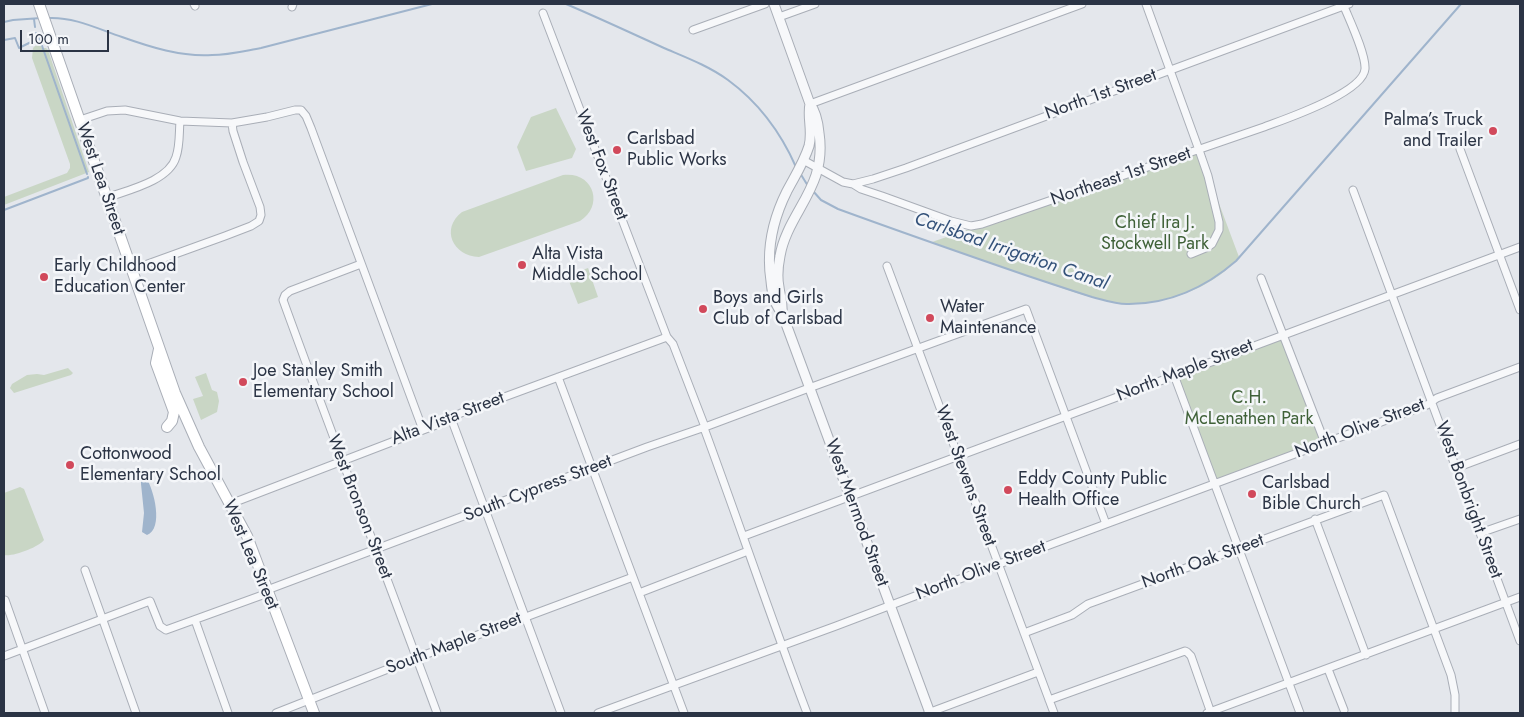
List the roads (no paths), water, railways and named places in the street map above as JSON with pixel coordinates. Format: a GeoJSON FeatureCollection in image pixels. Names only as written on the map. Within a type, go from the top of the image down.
{"type":"FeatureCollection","features":[{"type":"Feature","properties":{"kind":"main road","name":"West Lea Street"},"geometry":{"type":"LineString","coordinates":[[40,7],[159,348],[192,431],[246,536],[314,713]]}},
{"type":"Feature","properties":{"kind":"main road"},"geometry":{"type":"LineString","coordinates":[[159,348],[156,363],[174,412],[172,421],[167,427]]}},
{"type":"Feature","properties":{"kind":"street"},"geometry":{"type":"LineString","coordinates":[[694,30],[765,4]]}},
{"type":"Feature","properties":{"kind":"street"},"geometry":{"type":"LineString","coordinates":[[774,4],[810,104],[814,109],[819,130],[820,147],[817,172],[787,233],[780,255],[778,285],[783,304],[782,313]]}},
{"type":"Feature","properties":{"kind":"street"},"geometry":{"type":"LineString","coordinates":[[779,17],[815,4]]}},
{"type":"Feature","properties":{"kind":"street"},"geometry":{"type":"LineString","coordinates":[[810,104],[1082,4]]}},
{"type":"Feature","properties":{"kind":"street"},"geometry":{"type":"LineString","coordinates":[[1146,4],[1199,150],[1217,209],[1220,226],[1212,244],[1191,254]]}},
{"type":"Feature","properties":{"kind":"street","name":"North 1st Street"},"geometry":{"type":"LineString","coordinates":[[853,184],[898,171],[1345,4]]}},
{"type":"Feature","properties":{"kind":"street","name":"Northeast 1st Street"},"geometry":{"type":"LineString","coordinates":[[803,160],[817,172],[950,220],[974,226],[1003,218],[1295,115],[1340,95],[1357,84],[1364,74],[1365,64],[1345,4]]}},
{"type":"Feature","properties":{"kind":"street","name":"West Fox Street"},"geometry":{"type":"LineString","coordinates":[[544,13],[667,337],[673,344],[807,713]]}},
{"type":"Feature","properties":{"kind":"street"},"geometry":{"type":"LineString","coordinates":[[782,313],[776,306],[772,288],[769,259],[770,245],[780,209],[803,160],[810,140],[808,111],[810,104]]}},
{"type":"Feature","properties":{"kind":"street"},"geometry":{"type":"LineString","coordinates":[[80,120],[115,110],[136,112],[180,122],[232,123],[301,110],[311,128],[423,430]]}},
{"type":"Feature","properties":{"kind":"street"},"geometry":{"type":"LineString","coordinates":[[106,198],[157,179],[169,170],[176,159],[180,122]]}},
{"type":"Feature","properties":{"kind":"street"},"geometry":{"type":"LineString","coordinates":[[131,270],[251,226],[259,220],[261,215],[260,207],[238,146],[232,123]]}},
{"type":"Feature","properties":{"kind":"street"},"geometry":{"type":"LineString","coordinates":[[1460,149],[1520,310]]}},
{"type":"Feature","properties":{"kind":"street","name":"West Bonbright Street"},"geometry":{"type":"LineString","coordinates":[[1353,190],[1520,641]]}},
{"type":"Feature","properties":{"kind":"street","name":"North Maple Street"},"geometry":{"type":"LineString","coordinates":[[850,496],[1520,247]]}},
{"type":"Feature","properties":{"kind":"street","name":"West Bronson Street"},"geometry":{"type":"LineString","coordinates":[[361,264],[290,290],[283,300],[341,460],[437,713]]}},
{"type":"Feature","properties":{"kind":"street","name":"West Stevens Street"},"geometry":{"type":"LineString","coordinates":[[887,266],[1054,713]]}},
{"type":"Feature","properties":{"kind":"street"},"geometry":{"type":"LineString","coordinates":[[1260,278],[1324,443]]}},
{"type":"Feature","properties":{"kind":"street","name":"South Cypress Street"},"geometry":{"type":"LineString","coordinates":[[4,656],[150,601],[159,624],[163,629],[170,629],[592,468],[1026,309],[1066,416]]}},
{"type":"Feature","properties":{"kind":"street","name":"West Mermod Street"},"geometry":{"type":"LineString","coordinates":[[782,313],[930,713]]}},
{"type":"Feature","properties":{"kind":"street","name":"Alta Vista Street"},"geometry":{"type":"LineString","coordinates":[[230,504],[423,430],[461,413],[667,337]]}},
{"type":"Feature","properties":{"kind":"street","name":"North Olive Street"},"geometry":{"type":"LineString","coordinates":[[598,713],[1428,405],[1437,398],[1520,367]]}},
{"type":"Feature","properties":{"kind":"street"},"geometry":{"type":"LineString","coordinates":[[1174,375],[1300,713]]}},
{"type":"Feature","properties":{"kind":"street"},"geometry":{"type":"LineString","coordinates":[[558,377],[684,713]]}},
{"type":"Feature","properties":{"kind":"street"},"geometry":{"type":"LineString","coordinates":[[1066,416],[1106,524]]}},
{"type":"Feature","properties":{"kind":"street"},"geometry":{"type":"LineString","coordinates":[[451,418],[561,713]]}},
{"type":"Feature","properties":{"kind":"street"},"geometry":{"type":"LineString","coordinates":[[1456,468],[1520,444]]}},
{"type":"Feature","properties":{"kind":"street","name":"North Oak Street"},"geometry":{"type":"LineString","coordinates":[[1024,633],[1072,615],[1088,604],[1384,495],[1434,629]]}},
{"type":"Feature","properties":{"kind":"street"},"geometry":{"type":"LineString","coordinates":[[744,536],[850,496]]}},
{"type":"Feature","properties":{"kind":"street"},"geometry":{"type":"LineString","coordinates":[[1480,533],[1520,518]]}},
{"type":"Feature","properties":{"kind":"street"},"geometry":{"type":"LineString","coordinates":[[1316,519],[1366,655]]}},
{"type":"Feature","properties":{"kind":"street"},"geometry":{"type":"LineString","coordinates":[[639,593],[748,551]]}},
{"type":"Feature","properties":{"kind":"street"},"geometry":{"type":"LineString","coordinates":[[85,570],[136,713]]}},
{"type":"Feature","properties":{"kind":"street","name":"South Maple Street"},"geometry":{"type":"LineString","coordinates":[[276,713],[416,658],[633,577]]}},
{"type":"Feature","properties":{"kind":"street"},"geometry":{"type":"LineString","coordinates":[[1049,700],[1182,652],[1187,652],[1210,713],[1520,597]]}},
{"type":"Feature","properties":{"kind":"street"},"geometry":{"type":"LineString","coordinates":[[5,600],[46,713]]}},
{"type":"Feature","properties":{"kind":"street"},"geometry":{"type":"LineString","coordinates":[[195,620],[228,713]]}},
{"type":"Feature","properties":{"kind":"street"},"geometry":{"type":"LineString","coordinates":[[1434,629],[1451,675],[1455,695],[1455,713]]}},
{"type":"Feature","properties":{"kind":"street"},"geometry":{"type":"LineString","coordinates":[[1328,669],[1344,710]]}},
{"type":"Feature","properties":{"kind":"street"},"geometry":{"type":"LineString","coordinates":[[930,713],[1038,672]]}},
{"type":"Feature","properties":{"kind":"water"},"geometry":{"type":"Polygon","coordinates":[[[146,478],[152,491],[156,508],[155,525],[147,535],[142,532],[144,513],[141,484],[141,481],[146,478]]]}},
{"type":"Feature","properties":{"kind":"waterway","name":"Carlsbad Irrigation Canal"},"geometry":{"type":"LineString","coordinates":[[49,18],[77,21],[166,51],[218,55],[261,48],[432,4]]}},
{"type":"Feature","properties":{"kind":"waterway","name":"Carlsbad Irrigation Canal"},"geometry":{"type":"LineString","coordinates":[[566,4],[697,62],[728,80],[749,98],[768,119],[796,167]]}},
{"type":"Feature","properties":{"kind":"waterway","name":"Carlsbad Irrigation Canal"},"geometry":{"type":"LineString","coordinates":[[813,191],[821,200],[838,209],[1092,297],[1124,304],[1144,303],[1173,297],[1200,286],[1236,261],[1461,4]]}},
{"type":"Feature","properties":{"kind":"waterway","name":"Carlsbad Irrigation Canal"},"geometry":{"type":"LineString","coordinates":[[4,22],[41,18]]}},
{"type":"Feature","properties":{"kind":"waterway"},"geometry":{"type":"LineString","coordinates":[[34,19],[35,27]]}},
{"type":"Feature","properties":{"kind":"waterway"},"geometry":{"type":"LineString","coordinates":[[36,33],[87,174]]}},
{"type":"Feature","properties":{"kind":"waterway"},"geometry":{"type":"LineString","coordinates":[[4,40],[15,38],[19,48],[39,38]]}},
{"type":"Feature","properties":{"kind":"waterway","name":"Carlsbad Irrigation Canal"},"geometry":{"type":"LineString","coordinates":[[800,173],[808,186]]}},
{"type":"Feature","properties":{"kind":"waterway"},"geometry":{"type":"LineString","coordinates":[[4,210],[88,177]]}},
{"type":"Feature","properties":{"kind":"place","name":"Palma’s Truck and Trailer"},"geometry":{"type":"Point","coordinates":[1493,131]}},
{"type":"Feature","properties":{"kind":"place","name":"Carlsbad Public Works"},"geometry":{"type":"Point","coordinates":[617,150]}},
{"type":"Feature","properties":{"kind":"place","name":"Alta Vista Middle School"},"geometry":{"type":"Point","coordinates":[522,265]}},
{"type":"Feature","properties":{"kind":"place","name":"Early Childhood Education Center"},"geometry":{"type":"Point","coordinates":[44,277]}},
{"type":"Feature","properties":{"kind":"place","name":"Boys and Girls Club of Carlsbad"},"geometry":{"type":"Point","coordinates":[703,309]}},
{"type":"Feature","properties":{"kind":"place","name":"Water Maintenance"},"geometry":{"type":"Point","coordinates":[930,318]}},
{"type":"Feature","properties":{"kind":"place","name":"Joe Stanley Smith Elementary School"},"geometry":{"type":"Point","coordinates":[243,382]}},
{"type":"Feature","properties":{"kind":"place","name":"Cottonwood Elementary School"},"geometry":{"type":"Point","coordinates":[70,465]}},
{"type":"Feature","properties":{"kind":"place","name":"Eddy County Public Health Office"},"geometry":{"type":"Point","coordinates":[1008,490]}},
{"type":"Feature","properties":{"kind":"place","name":"Carlsbad Bible Church"},"geometry":{"type":"Point","coordinates":[1252,494]}},
{"type":"Feature","properties":{"kind":"park label","name":"Chief Ira J. Stockwell Park"},"geometry":{"type":"Point","coordinates":[1155,234]}},
{"type":"Feature","properties":{"kind":"park label","name":"C.H. McLenathen Park"},"geometry":{"type":"Point","coordinates":[1249,409]}}]}
